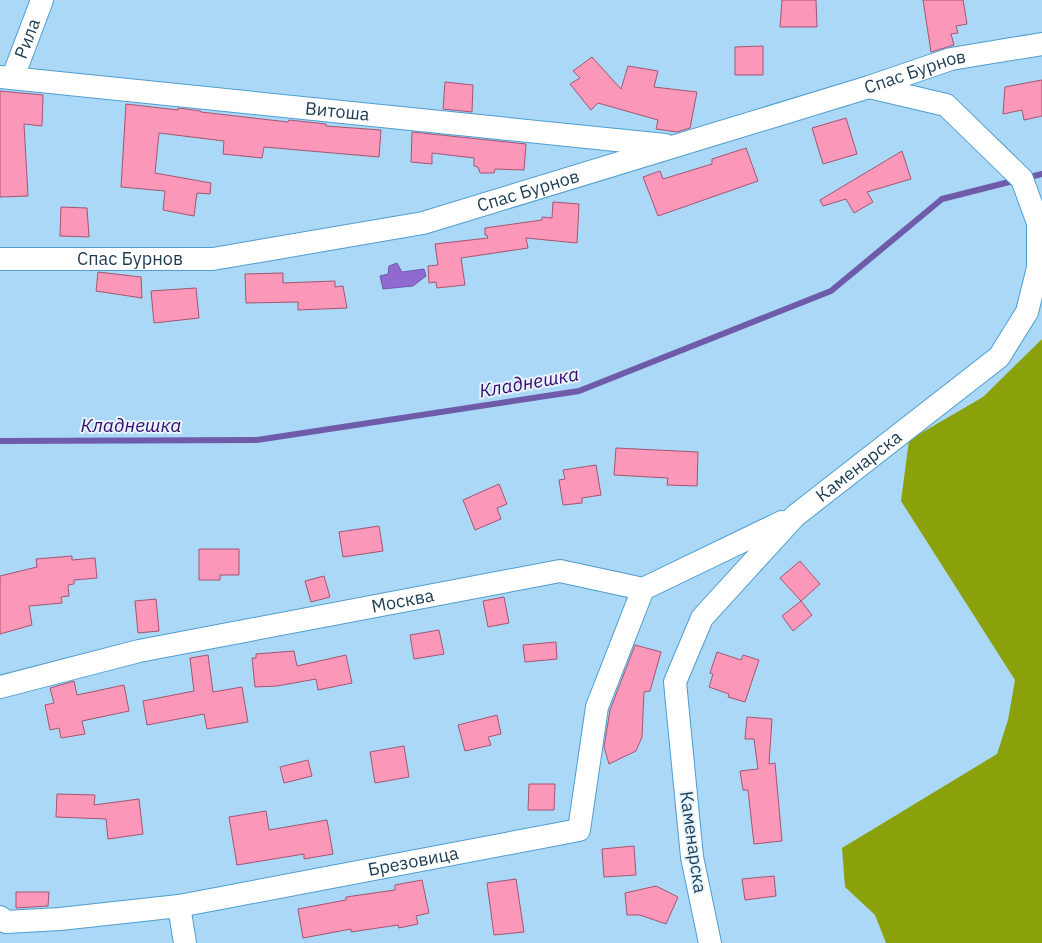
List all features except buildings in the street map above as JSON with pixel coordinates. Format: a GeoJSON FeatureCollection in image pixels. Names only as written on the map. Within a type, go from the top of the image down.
{"type":"FeatureCollection","features":[{"type":"Feature","properties":{"kind":"street","name":"Рила"},"geometry":{"type":"LineString","coordinates":[[7,77],[42,0]]}},
{"type":"Feature","properties":{"kind":"street","name":"Спас Бурнов"},"geometry":{"type":"LineString","coordinates":[[0,259],[213,259],[423,223],[951,59],[1042,44]]}},
{"type":"Feature","properties":{"kind":"street","name":"Витоша"},"geometry":{"type":"LineString","coordinates":[[7,77],[675,146]]}},
{"type":"Feature","properties":{"kind":"street","name":"Каменарска"},"geometry":{"type":"LineString","coordinates":[[710,943],[692,857],[675,682],[702,618],[795,516],[999,357],[1027,312],[1038,268],[1038,223],[1022,179],[946,105],[869,86]]}},
{"type":"Feature","properties":{"kind":"street"},"geometry":{"type":"LineString","coordinates":[[643,589],[795,516]]}},
{"type":"Feature","properties":{"kind":"street","name":"Москва"},"geometry":{"type":"LineString","coordinates":[[0,687],[139,651],[560,571],[643,589]]}},
{"type":"Feature","properties":{"kind":"street","name":"Брезовица"},"geometry":{"type":"LineString","coordinates":[[0,918],[6,922],[60,919],[179,906],[579,830],[597,706],[643,589]]}},
{"type":"Feature","properties":{"kind":"street"},"geometry":{"type":"LineString","coordinates":[[179,906],[185,943]]}},
{"type":"Feature","properties":{"kind":"green space"},"geometry":{"type":"Polygon","coordinates":[[[1042,339],[1042,943],[886,943],[875,915],[845,887],[842,848],[997,754],[1008,720],[1015,680],[901,501],[909,440],[983,397],[1042,339]]]}},
{"type":"Feature","properties":{"kind":"shaded area"},"geometry":{"type":"Polygon","coordinates":[[[397,263],[402,272],[424,269],[426,276],[413,286],[383,289],[380,276],[388,274],[389,266],[397,263]]]}},
{"type":"Feature","properties":{"kind":"waterway","name":"Кладнешка"},"geometry":{"type":"LineString","coordinates":[[1026,178],[1042,174]]}},
{"type":"Feature","properties":{"kind":"waterway","name":"Кладнешка"},"geometry":{"type":"LineString","coordinates":[[0,441],[257,440],[579,391],[831,291],[942,199],[1017,180]]}}]}
